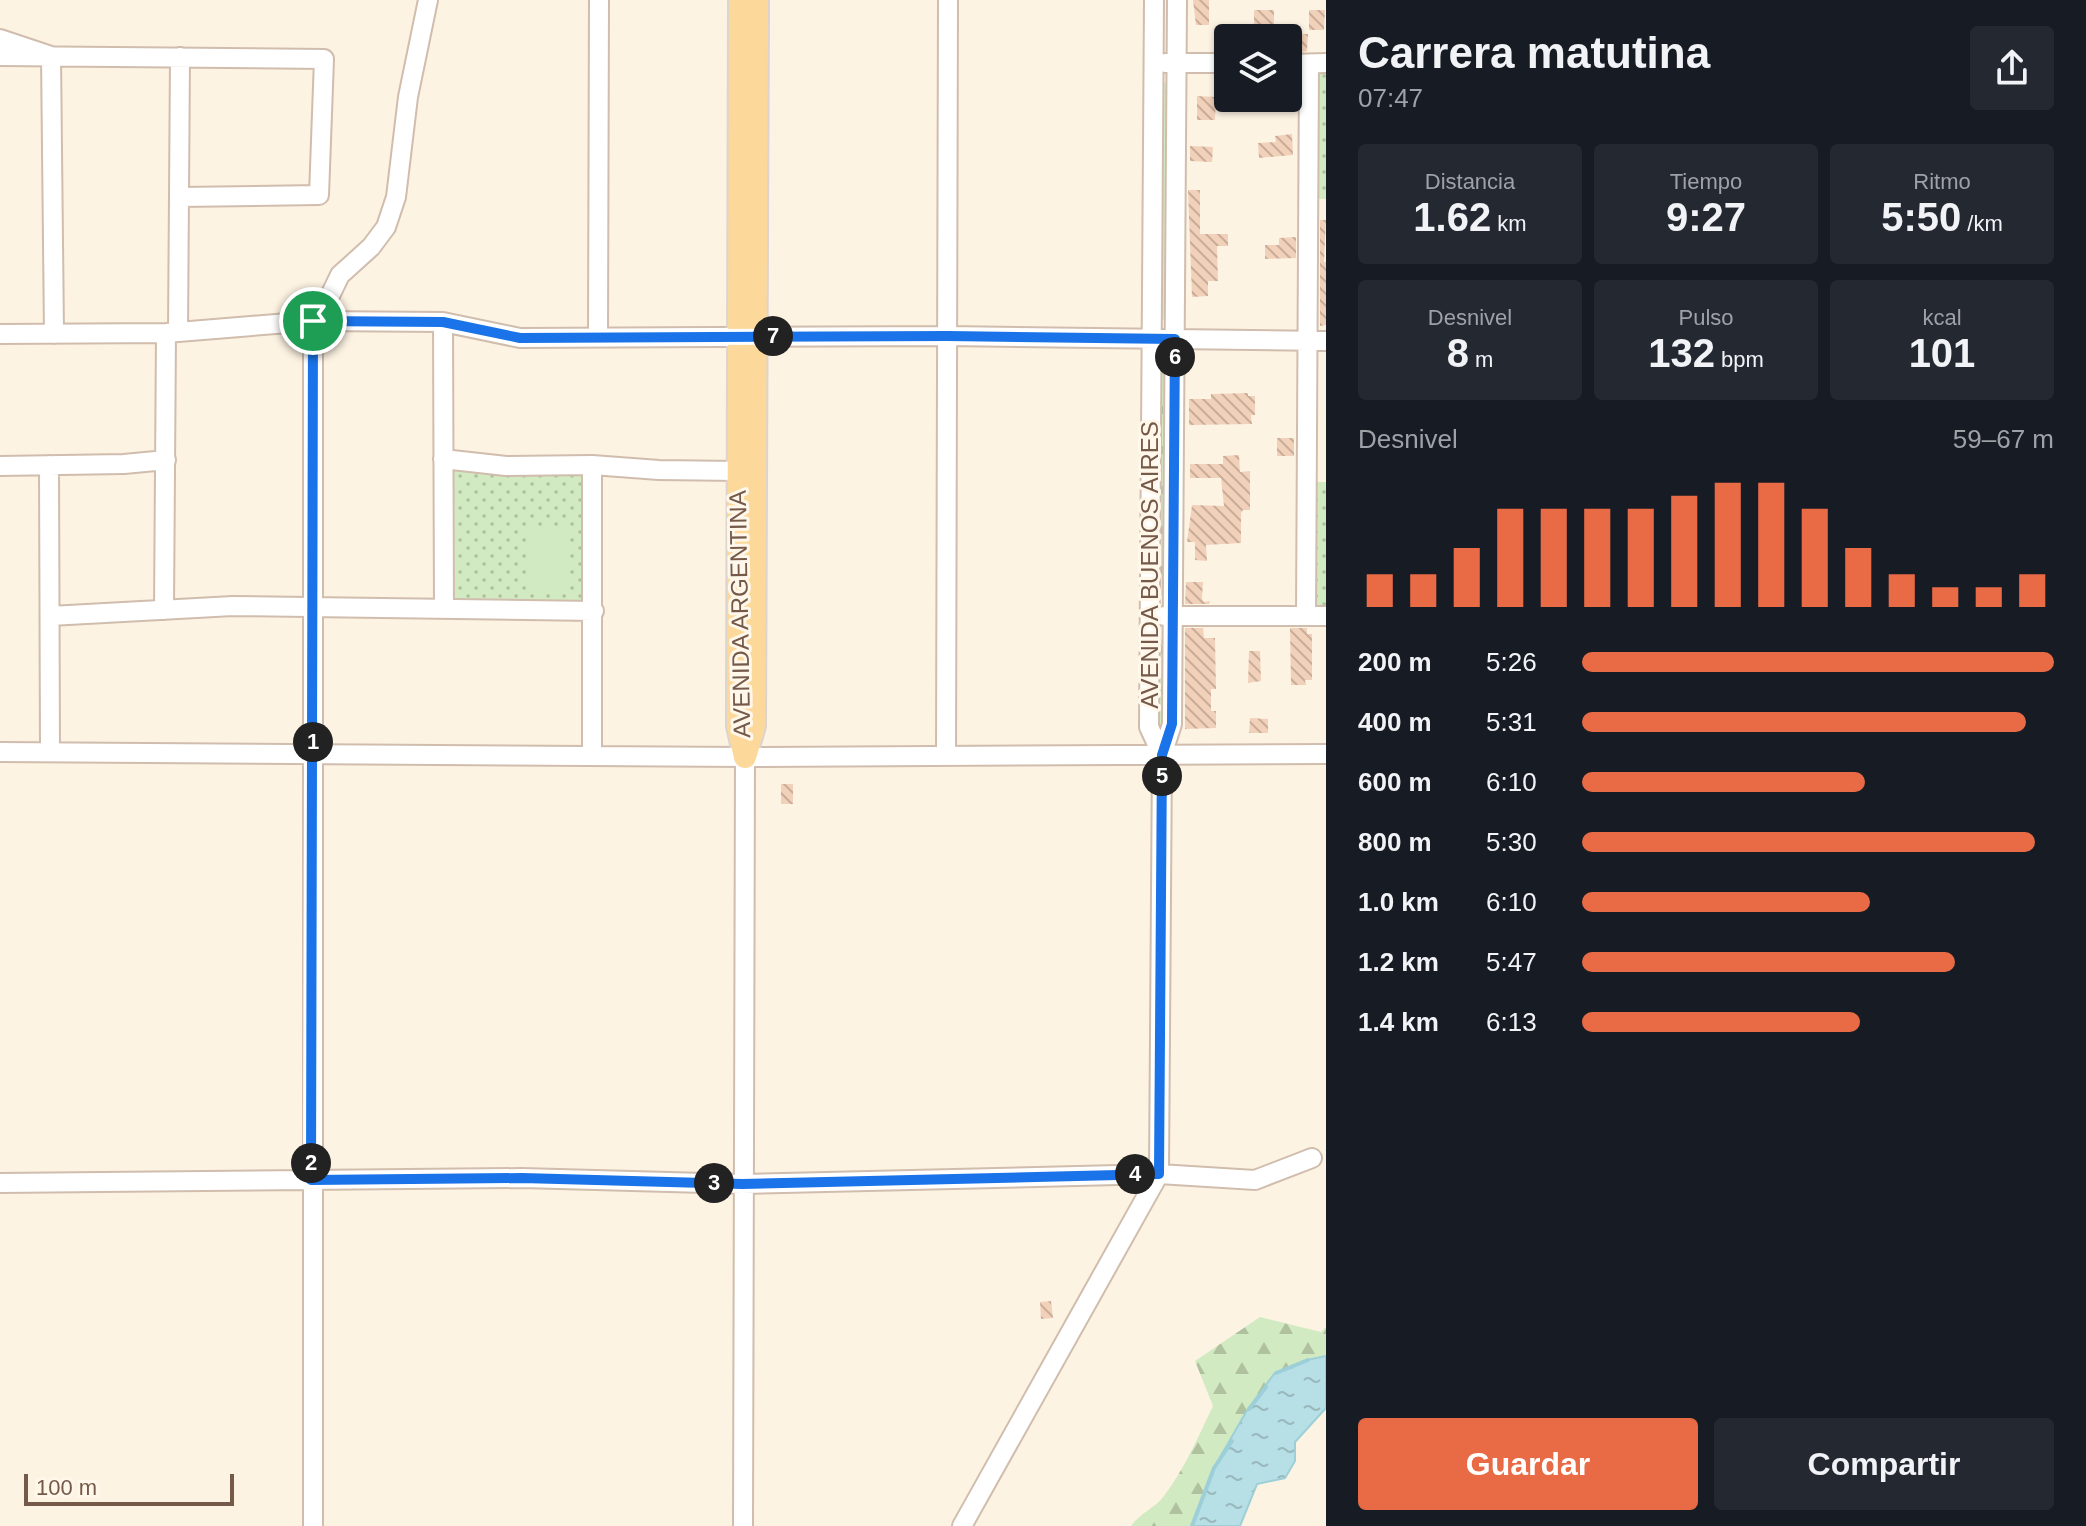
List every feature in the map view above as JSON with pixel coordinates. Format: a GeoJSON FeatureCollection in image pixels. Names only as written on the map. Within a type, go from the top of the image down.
{"type":"FeatureCollection","features":[{"type":"Feature","properties":{"kind":"main road","name":"AVENIDA ARGENTINA"},"geometry":{"type":"LineString","coordinates":[[740,0],[754,726],[745,757]]}},
{"type":"Feature","properties":{"kind":"main road","name":"AVENIDA ARGENTINA"},"geometry":{"type":"LineString","coordinates":[[745,757],[738,735],[738,471],[746,336],[757,0]]}},
{"type":"Feature","properties":{"kind":"street"},"geometry":{"type":"LineString","coordinates":[[313,1526],[313,321],[324,308],[340,275],[371,247],[386,227],[396,197],[408,97],[428,0]]}},
{"type":"Feature","properties":{"kind":"street"},"geometry":{"type":"LineString","coordinates":[[598,336],[599,0]]}},
{"type":"Feature","properties":{"kind":"street"},"geometry":{"type":"LineString","coordinates":[[946,756],[948,0]]}},
{"type":"Feature","properties":{"kind":"street","name":"AVENIDA BUENOS AIRES"},"geometry":{"type":"LineString","coordinates":[[1154,0],[1149,727],[1162,755]]}},
{"type":"Feature","properties":{"kind":"street","name":"AVENIDA BUENOS AIRES"},"geometry":{"type":"LineString","coordinates":[[1162,755],[1172,724],[1177,0]]}},
{"type":"Feature","properties":{"kind":"street"},"geometry":{"type":"LineString","coordinates":[[0,39],[51,56]]}},
{"type":"Feature","properties":{"kind":"street"},"geometry":{"type":"LineString","coordinates":[[0,56],[324,59],[319,195],[180,197]]}},
{"type":"Feature","properties":{"kind":"street"},"geometry":{"type":"LineString","coordinates":[[51,56],[54,334]]}},
{"type":"Feature","properties":{"kind":"street"},"geometry":{"type":"LineString","coordinates":[[164,610],[166,460],[180,197],[180,57]]}},
{"type":"Feature","properties":{"kind":"street"},"geometry":{"type":"LineString","coordinates":[[1154,63],[1214,63]]}},
{"type":"Feature","properties":{"kind":"street"},"geometry":{"type":"LineString","coordinates":[[1306,616],[1306,341],[1316,207],[1317,63]]}},
{"type":"Feature","properties":{"kind":"street"},"geometry":{"type":"LineString","coordinates":[[0,334],[172,332],[313,321],[443,322],[520,338],[948,336],[1326,341]]}},
{"type":"Feature","properties":{"kind":"street"},"geometry":{"type":"LineString","coordinates":[[443,322],[444,609]]}},
{"type":"Feature","properties":{"kind":"street"},"geometry":{"type":"LineString","coordinates":[[443,459],[506,466],[592,465],[738,471]]}},
{"type":"Feature","properties":{"kind":"street"},"geometry":{"type":"LineString","coordinates":[[0,466],[124,464],[166,460]]}},
{"type":"Feature","properties":{"kind":"street"},"geometry":{"type":"LineString","coordinates":[[49,465],[50,752]]}},
{"type":"Feature","properties":{"kind":"street"},"geometry":{"type":"LineString","coordinates":[[592,465],[592,754]]}},
{"type":"Feature","properties":{"kind":"street"},"geometry":{"type":"LineString","coordinates":[[1306,474],[1326,473]]}},
{"type":"Feature","properties":{"kind":"street"},"geometry":{"type":"LineString","coordinates":[[50,616],[233,606],[594,611]]}},
{"type":"Feature","properties":{"kind":"street"},"geometry":{"type":"LineString","coordinates":[[1149,615],[1326,616]]}},
{"type":"Feature","properties":{"kind":"street"},"geometry":{"type":"LineString","coordinates":[[0,752],[745,757],[1326,754]]}},
{"type":"Feature","properties":{"kind":"street"},"geometry":{"type":"LineString","coordinates":[[962,1526],[1159,1174],[1162,755]]}},
{"type":"Feature","properties":{"kind":"street"},"geometry":{"type":"LineString","coordinates":[[743,1526],[745,757]]}},
{"type":"Feature","properties":{"kind":"street"},"geometry":{"type":"LineString","coordinates":[[0,1183],[522,1178],[742,1184],[1159,1174],[1255,1180],[1312,1158]]}},
{"type":"Feature","properties":{"kind":"green space"},"geometry":{"type":"Polygon","coordinates":[[[1317,71],[1326,71],[1326,199],[1316,199],[1317,71]]]}},
{"type":"Feature","properties":{"kind":"green space"},"geometry":{"type":"Polygon","coordinates":[[[1160,83],[1169,83],[1167,320],[1159,319],[1160,83]]]}},
{"type":"Feature","properties":{"kind":"green space"},"geometry":{"type":"Polygon","coordinates":[[[1160,364],[1169,364],[1167,596],[1158,596],[1160,364]]]}},
{"type":"Feature","properties":{"kind":"green space"},"geometry":{"type":"Polygon","coordinates":[[[454,470],[510,476],[582,474],[583,602],[455,600],[454,470]]]}},
{"type":"Feature","properties":{"kind":"green space"},"geometry":{"type":"Polygon","coordinates":[[[1316,482],[1326,482],[1326,608],[1316,609],[1316,482]]]}},
{"type":"Feature","properties":{"kind":"green space"},"geometry":{"type":"Polygon","coordinates":[[[528,527],[569,528],[568,590],[527,590],[528,527]]]}},
{"type":"Feature","properties":{"kind":"green space"},"geometry":{"type":"Polygon","coordinates":[[[1156,640],[1164,640],[1164,725],[1155,725],[1156,640]]]}},
{"type":"Feature","properties":{"kind":"green space"},"geometry":{"type":"Polygon","coordinates":[[[1260,1317],[1321,1332],[1326,1327],[1326,1356],[1307,1360],[1274,1374],[1246,1412],[1215,1468],[1192,1526],[1131,1526],[1172,1485],[1213,1406],[1195,1361],[1260,1317]]]}},
{"type":"Feature","properties":{"kind":"water"},"geometry":{"type":"Polygon","coordinates":[[[1326,1356],[1326,1408],[1295,1442],[1295,1461],[1285,1478],[1257,1484],[1240,1526],[1192,1526],[1214,1468],[1246,1412],[1274,1374],[1307,1360],[1326,1356]]]}},
{"type":"Feature","properties":{"kind":"building"},"geometry":{"type":"Polygon","coordinates":[[[1193,0],[1209,0],[1209,25],[1196,25],[1193,0]]]}},
{"type":"Feature","properties":{"kind":"building"},"geometry":{"type":"Polygon","coordinates":[[[1254,10],[1274,10],[1274,24],[1254,24],[1254,10]]]}},
{"type":"Feature","properties":{"kind":"building"},"geometry":{"type":"Polygon","coordinates":[[[1309,10],[1325,10],[1324,30],[1309,30],[1309,10]]]}},
{"type":"Feature","properties":{"kind":"building"},"geometry":{"type":"Polygon","coordinates":[[[1302,34],[1308,34],[1307,51],[1302,52],[1302,34]]]}},
{"type":"Feature","properties":{"kind":"building"},"geometry":{"type":"Polygon","coordinates":[[[1197,96],[1214,97],[1215,120],[1197,120],[1197,96]]]}},
{"type":"Feature","properties":{"kind":"building"},"geometry":{"type":"Polygon","coordinates":[[[1292,134],[1293,155],[1259,158],[1258,143],[1276,142],[1275,136],[1292,134]]]}},
{"type":"Feature","properties":{"kind":"building"},"geometry":{"type":"Polygon","coordinates":[[[1190,146],[1213,147],[1212,162],[1190,161],[1190,146]]]}},
{"type":"Feature","properties":{"kind":"building"},"geometry":{"type":"Polygon","coordinates":[[[1188,190],[1200,190],[1200,234],[1228,234],[1228,246],[1217,246],[1218,281],[1208,281],[1208,296],[1192,297],[1188,190]]]}},
{"type":"Feature","properties":{"kind":"building"},"geometry":{"type":"Polygon","coordinates":[[[1320,220],[1326,220],[1326,325],[1320,326],[1320,220]]]}},
{"type":"Feature","properties":{"kind":"building"},"geometry":{"type":"Polygon","coordinates":[[[1296,237],[1296,258],[1265,259],[1265,245],[1279,245],[1279,238],[1296,237]]]}},
{"type":"Feature","properties":{"kind":"building"},"geometry":{"type":"Polygon","coordinates":[[[1248,393],[1248,396],[1255,396],[1252,424],[1189,425],[1189,399],[1211,399],[1211,394],[1248,393]]]}},
{"type":"Feature","properties":{"kind":"building"},"geometry":{"type":"Polygon","coordinates":[[[1277,438],[1294,438],[1294,456],[1277,456],[1277,438]]]}},
{"type":"Feature","properties":{"kind":"building"},"geometry":{"type":"Polygon","coordinates":[[[1239,455],[1240,472],[1250,471],[1250,510],[1241,513],[1241,543],[1206,545],[1207,561],[1195,560],[1195,542],[1187,542],[1192,505],[1224,506],[1221,478],[1190,478],[1190,464],[1223,464],[1223,456],[1239,455]]]}},
{"type":"Feature","properties":{"kind":"building"},"geometry":{"type":"Polygon","coordinates":[[[1186,582],[1203,582],[1202,599],[1204,602],[1210,601],[1209,604],[1185,604],[1186,582]]]}},
{"type":"Feature","properties":{"kind":"building"},"geometry":{"type":"Polygon","coordinates":[[[1185,628],[1203,628],[1204,638],[1215,638],[1216,689],[1211,689],[1211,711],[1216,711],[1216,728],[1185,729],[1185,628]]]}},
{"type":"Feature","properties":{"kind":"building"},"geometry":{"type":"Polygon","coordinates":[[[1290,628],[1307,628],[1307,634],[1312,634],[1312,680],[1305,680],[1306,685],[1291,685],[1290,628]]]}},
{"type":"Feature","properties":{"kind":"building"},"geometry":{"type":"Polygon","coordinates":[[[1249,651],[1260,651],[1261,681],[1248,683],[1249,651]]]}},
{"type":"Feature","properties":{"kind":"building"},"geometry":{"type":"Polygon","coordinates":[[[1250,718],[1268,719],[1268,733],[1249,733],[1250,718]]]}},
{"type":"Feature","properties":{"kind":"building"},"geometry":{"type":"Polygon","coordinates":[[[781,784],[793,784],[793,804],[781,804],[781,784]]]}},
{"type":"Feature","properties":{"kind":"building"},"geometry":{"type":"Polygon","coordinates":[[[1051,1301],[1053,1318],[1041,1319],[1040,1302],[1051,1301]]]}},
{"type":"Feature","properties":{"kind":"waterway"},"geometry":{"type":"LineString","coordinates":[[1276,1373],[1308,1360]]}},
{"type":"Feature","properties":{"kind":"waterway"},"geometry":{"type":"LineString","coordinates":[[1249,1409],[1266,1387]]}},
{"type":"Feature","properties":{"kind":"waterway"},"geometry":{"type":"LineString","coordinates":[[1192,1526],[1214,1468],[1232,1441]]}},
{"type":"Feature","properties":{"kind":"route"},"geometry":{"type":"LineString","coordinates":[[313,321],[443,322],[520,338],[948,336],[1175,339],[1172,724],[1162,755],[1159,1174],[742,1184],[522,1178],[311,1180],[313,321]]}}]}
